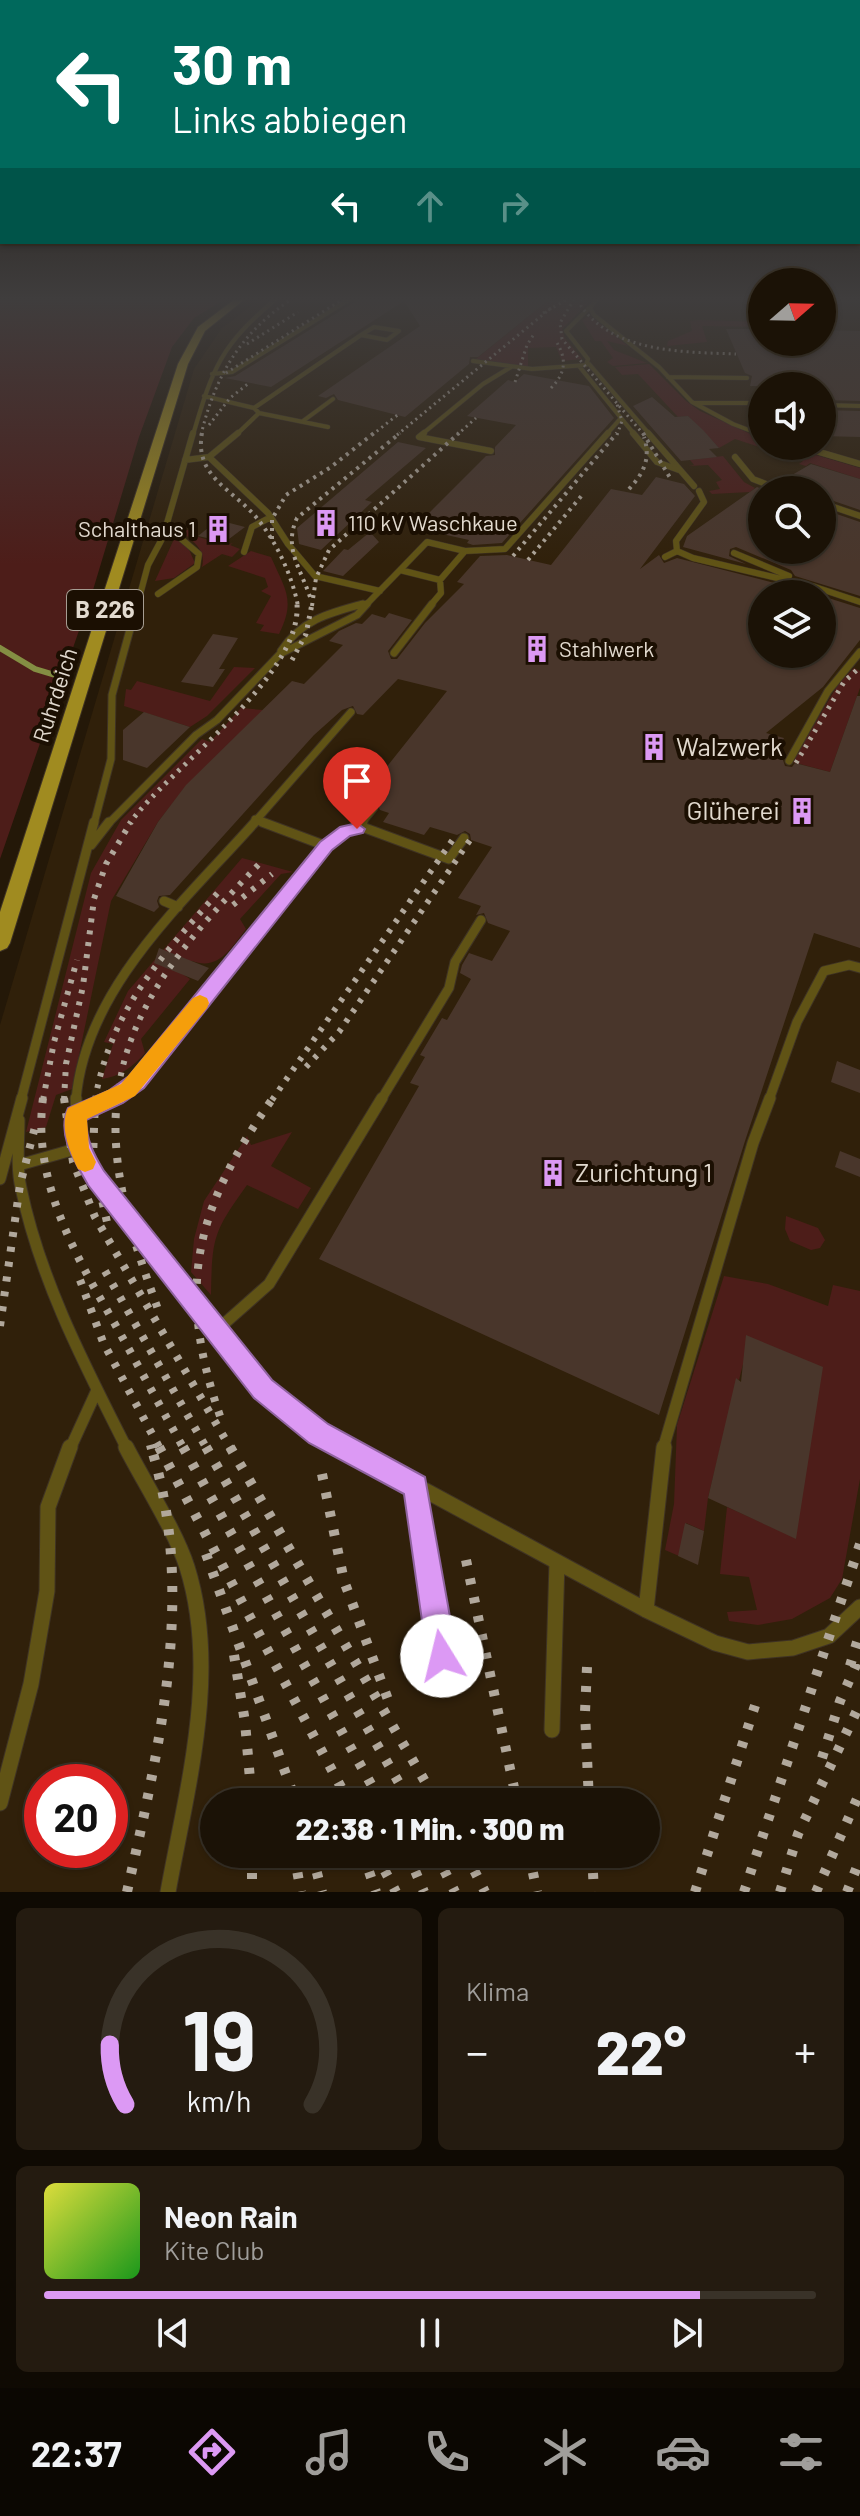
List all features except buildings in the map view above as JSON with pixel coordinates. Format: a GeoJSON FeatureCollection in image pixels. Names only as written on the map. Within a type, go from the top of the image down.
{"type":"FeatureCollection","features":[{"type":"Feature","properties":{"kind":"main road","name":"Ruhrdeich"},"geometry":{"type":"LineString","coordinates":[[0,943],[176,387]]}},
{"type":"Feature","properties":{"kind":"lane"},"geometry":{"type":"LineString","coordinates":[[0,1179],[111,759],[112,695],[148,565],[166,526],[207,387]]}},
{"type":"Feature","properties":{"kind":"lane"},"geometry":{"type":"LineString","coordinates":[[257,411],[289,387]]}},
{"type":"Feature","properties":{"kind":"lane"},"geometry":{"type":"LineString","coordinates":[[479,387],[419,437],[491,451]]}},
{"type":"Feature","properties":{"kind":"lane"},"geometry":{"type":"LineString","coordinates":[[596,387],[657,462],[681,471]]}},
{"type":"Feature","properties":{"kind":"lane"},"geometry":{"type":"LineString","coordinates":[[609,387],[696,488],[704,502],[676,541],[677,551]]}},
{"type":"Feature","properties":{"kind":"lane"},"geometry":{"type":"LineString","coordinates":[[678,387],[694,403],[748,430]]}},
{"type":"Feature","properties":{"kind":"lane"},"geometry":{"type":"LineString","coordinates":[[204,396],[328,427]]}},
{"type":"Feature","properties":{"kind":"lane"},"geometry":{"type":"LineString","coordinates":[[303,421],[333,399]]}},
{"type":"Feature","properties":{"kind":"lane"},"geometry":{"type":"LineString","coordinates":[[694,403],[748,403]]}},
{"type":"Feature","properties":{"kind":"lane"},"geometry":{"type":"LineString","coordinates":[[836,405],[860,406]]}},
{"type":"Feature","properties":{"kind":"lane"},"geometry":{"type":"LineString","coordinates":[[185,460],[209,457],[258,417],[257,411]]}},
{"type":"Feature","properties":{"kind":"lane"},"geometry":{"type":"LineString","coordinates":[[280,654],[347,621],[427,542],[465,551],[505,549],[621,418]]}},
{"type":"Feature","properties":{"kind":"lane"},"geometry":{"type":"LineString","coordinates":[[209,457],[271,517],[308,569],[318,578],[380,591]]}},
{"type":"Feature","properties":{"kind":"lane"},"geometry":{"type":"LineString","coordinates":[[735,457],[751,476]]}},
{"type":"Feature","properties":{"kind":"lane"},"geometry":{"type":"LineString","coordinates":[[836,457],[860,464]]}},
{"type":"Feature","properties":{"kind":"lane"},"geometry":{"type":"LineString","coordinates":[[836,508],[860,516]]}},
{"type":"Feature","properties":{"kind":"lane"},"geometry":{"type":"LineString","coordinates":[[244,552],[252,527],[271,517]]}},
{"type":"Feature","properties":{"kind":"lane"},"geometry":{"type":"LineString","coordinates":[[158,594],[197,567],[199,554],[166,526]]}},
{"type":"Feature","properties":{"kind":"lane"},"geometry":{"type":"LineString","coordinates":[[394,653],[441,593],[440,580],[465,551]]}},
{"type":"Feature","properties":{"kind":"lane"},"geometry":{"type":"LineString","coordinates":[[665,557],[677,551],[780,580]]}},
{"type":"Feature","properties":{"kind":"lane"},"geometry":{"type":"LineString","coordinates":[[734,553],[798,580]]}},
{"type":"Feature","properties":{"kind":"lane"},"geometry":{"type":"LineString","coordinates":[[399,570],[440,580]]}},
{"type":"Feature","properties":{"kind":"lane"},"geometry":{"type":"LineString","coordinates":[[836,594],[860,602]]}},
{"type":"Feature","properties":{"kind":"lane"},"geometry":{"type":"LineString","coordinates":[[86,851],[110,821],[196,735],[217,720],[280,654],[291,633],[316,617],[367,604]]}},
{"type":"Feature","properties":{"kind":"lane"},"geometry":{"type":"LineString","coordinates":[[789,761],[828,691],[860,652]]}},
{"type":"Feature","properties":{"kind":"lane"},"geometry":{"type":"LineString","coordinates":[[351,712],[276,788],[255,819],[127,967],[115,986],[91,1039],[79,1084],[76,1115],[79,1148],[96,1178],[275,1401],[319,1433],[646,1610],[711,1641],[748,1652],[772,1652],[806,1645],[829,1636],[860,1607]]}},
{"type":"Feature","properties":{"kind":"lane"},"geometry":{"type":"LineString","coordinates":[[357,829],[374,808]]}},
{"type":"Feature","properties":{"kind":"lane"},"geometry":{"type":"LineString","coordinates":[[255,819],[326,846]]}},
{"type":"Feature","properties":{"kind":"lane"},"geometry":{"type":"LineString","coordinates":[[76,1115],[116,1097],[137,1082],[326,846],[345,831],[365,828],[449,859],[464,838]]}},
{"type":"Feature","properties":{"kind":"lane"},"geometry":{"type":"LineString","coordinates":[[164,901],[178,907]]}},
{"type":"Feature","properties":{"kind":"lane"},"geometry":{"type":"LineString","coordinates":[[217,1330],[269,1284],[449,988],[455,962],[481,920]]}},
{"type":"Feature","properties":{"kind":"lane"},"geometry":{"type":"LineString","coordinates":[[646,1610],[662,1453],[753,1143],[797,1022],[824,971],[849,965],[860,968]]}},
{"type":"Feature","properties":{"kind":"lane"},"geometry":{"type":"LineString","coordinates":[[19,1108],[20,1185],[37,1246],[79,1355],[186,1564],[194,1587],[200,1651],[198,1697],[168,1892]]}},
{"type":"Feature","properties":{"kind":"lane"},"geometry":{"type":"LineString","coordinates":[[19,1165],[79,1148]]}},
{"type":"Feature","properties":{"kind":"lane"},"geometry":{"type":"LineString","coordinates":[[0,1803],[31,1684],[47,1591],[48,1507],[72,1443],[97,1390]]}},
{"type":"Feature","properties":{"kind":"lane"},"geometry":{"type":"LineString","coordinates":[[416,1486],[442,1656]]}},
{"type":"Feature","properties":{"kind":"lane"},"geometry":{"type":"LineString","coordinates":[[552,1730],[557,1562]]}},
{"type":"Feature","properties":{"kind":"shaded area"},"geometry":{"type":"Polygon","coordinates":[[[0,387],[157,387],[93,590],[0,859],[0,387]]]}},
{"type":"Feature","properties":{"kind":"shaded area"},"geometry":{"type":"Polygon","coordinates":[[[189,387],[748,387],[748,460],[836,460],[836,387],[860,387],[860,1892],[0,1892],[0,1025],[189,387]]]}},
{"type":"Feature","properties":{"kind":"shaded area"},"geometry":{"type":"Polygon","coordinates":[[[650,387],[672,387],[700,411],[748,433],[748,443],[735,439],[719,448],[688,416],[678,417],[650,387]]]}},
{"type":"Feature","properties":{"kind":"shaded area"},"geometry":{"type":"Polygon","coordinates":[[[723,456],[748,484],[748,492],[712,494],[709,491],[720,489],[716,482],[722,480],[708,465],[688,466],[694,465],[690,460],[723,456]]]}},
{"type":"Feature","properties":{"kind":"shaded area"},"geometry":{"type":"Polygon","coordinates":[[[800,460],[833,460],[860,468],[860,479],[810,463],[806,466],[799,464],[803,461],[800,460]]]}},
{"type":"Feature","properties":{"kind":"shaded area"},"geometry":{"type":"Polygon","coordinates":[[[176,527],[226,545],[233,543],[230,545],[240,549],[232,557],[222,554],[202,567],[199,549],[176,527]]]}},
{"type":"Feature","properties":{"kind":"shaded area"},"geometry":{"type":"Polygon","coordinates":[[[174,539],[187,545],[195,563],[174,578],[155,581],[174,539]]]}},
{"type":"Feature","properties":{"kind":"shaded area"},"geometry":{"type":"Polygon","coordinates":[[[251,551],[271,557],[284,586],[288,603],[279,634],[260,631],[264,625],[256,623],[271,596],[261,591],[268,587],[265,578],[228,566],[251,551]]]}},
{"type":"Feature","properties":{"kind":"shaded area"},"geometry":{"type":"Polygon","coordinates":[[[234,667],[255,668],[207,716],[190,727],[124,706],[126,689],[131,690],[137,681],[210,701],[234,667]]]}},
{"type":"Feature","properties":{"kind":"shaded area"},"geometry":{"type":"Polygon","coordinates":[[[854,668],[860,671],[860,688],[830,772],[792,762],[839,683],[854,668]]]}},
{"type":"Feature","properties":{"kind":"shaded area"},"geometry":{"type":"Polygon","coordinates":[[[241,708],[263,710],[186,786],[158,822],[111,901],[72,1089],[56,1095],[46,1127],[26,1132],[91,873],[121,820],[202,739],[210,742],[241,708]]]}},
{"type":"Feature","properties":{"kind":"shaded area"},"geometry":{"type":"Polygon","coordinates":[[[242,858],[293,872],[281,874],[240,919],[246,929],[224,956],[210,963],[192,961],[181,973],[190,979],[141,1039],[145,1053],[141,1058],[120,1073],[102,1079],[113,1044],[104,1042],[128,991],[242,858]]]}},
{"type":"Feature","properties":{"kind":"shaded area"},"geometry":{"type":"Polygon","coordinates":[[[292,1132],[271,1166],[311,1188],[298,1209],[247,1185],[227,1214],[217,1236],[212,1260],[211,1295],[191,1272],[194,1239],[204,1201],[247,1136],[251,1145],[292,1132]]]}},
{"type":"Feature","properties":{"kind":"shaded area"},"geometry":{"type":"Polygon","coordinates":[[[786,1216],[818,1228],[825,1240],[820,1248],[811,1250],[790,1241],[785,1229],[786,1216]]]}},
{"type":"Feature","properties":{"kind":"shaded area"},"geometry":{"type":"Polygon","coordinates":[[[724,1276],[768,1284],[828,1306],[833,1285],[860,1291],[860,1479],[842,1579],[830,1598],[792,1619],[758,1625],[729,1621],[727,1612],[757,1610],[749,1577],[720,1574],[727,1507],[796,1538],[743,1364],[708,1498],[704,1531],[686,1523],[679,1556],[665,1550],[674,1504],[677,1425],[724,1276]]]}},
{"type":"Feature","properties":{"kind":"waterway"},"geometry":{"type":"LineString","coordinates":[[0,648],[35,669],[55,675]]}},
{"type":"Feature","properties":{"kind":"railway"},"geometry":{"type":"LineString","coordinates":[[201,435],[217,387]]}},
{"type":"Feature","properties":{"kind":"railway"},"geometry":{"type":"LineString","coordinates":[[209,425],[230,398],[244,387]]}},
{"type":"Feature","properties":{"kind":"railway"},"geometry":{"type":"LineString","coordinates":[[397,435],[455,387]]}},
{"type":"Feature","properties":{"kind":"railway"},"geometry":{"type":"LineString","coordinates":[[603,387],[644,435]]}},
{"type":"Feature","properties":{"kind":"railway"},"geometry":{"type":"LineString","coordinates":[[617,404],[622,421],[617,435]]}},
{"type":"Feature","properties":{"kind":"railway"},"geometry":{"type":"LineString","coordinates":[[372,435],[400,413]]}},
{"type":"Feature","properties":{"kind":"railway"},"geometry":{"type":"LineString","coordinates":[[457,435],[476,418]]}},
{"type":"Feature","properties":{"kind":"railway"},"geometry":{"type":"LineString","coordinates":[[202,433],[201,448],[209,471],[256,517],[270,537],[287,571],[298,606]]}},
{"type":"Feature","properties":{"kind":"railway"},"geometry":{"type":"LineString","coordinates":[[272,539],[272,519],[286,495],[331,467],[374,433]]}},
{"type":"Feature","properties":{"kind":"railway"},"geometry":{"type":"LineString","coordinates":[[310,597],[293,549],[293,529],[297,518],[400,433]]}},
{"type":"Feature","properties":{"kind":"railway"},"geometry":{"type":"LineString","coordinates":[[312,606],[316,578],[329,550],[459,433]]}},
{"type":"Feature","properties":{"kind":"railway"},"geometry":{"type":"LineString","coordinates":[[513,556],[617,433]]}},
{"type":"Feature","properties":{"kind":"railway"},"geometry":{"type":"LineString","coordinates":[[643,433],[672,481]]}},
{"type":"Feature","properties":{"kind":"railway"},"geometry":{"type":"LineString","coordinates":[[629,489],[645,465],[647,452],[644,437]]}},
{"type":"Feature","properties":{"kind":"railway"},"geometry":{"type":"LineString","coordinates":[[528,560],[583,494]]}},
{"type":"Feature","properties":{"kind":"railway"},"geometry":{"type":"LineString","coordinates":[[129,824],[257,691],[279,661],[293,632],[297,604]]}},
{"type":"Feature","properties":{"kind":"railway"},"geometry":{"type":"LineString","coordinates":[[292,660],[306,634],[312,604]]}},
{"type":"Feature","properties":{"kind":"railway"},"geometry":{"type":"LineString","coordinates":[[796,763],[844,682],[860,667]]}},
{"type":"Feature","properties":{"kind":"railway"},"geometry":{"type":"LineString","coordinates":[[64,1099],[66,1064],[83,986],[94,899],[106,864],[131,822]]}},
{"type":"Feature","properties":{"kind":"railway"},"geometry":{"type":"LineString","coordinates":[[272,1100],[456,835]]}},
{"type":"Feature","properties":{"kind":"railway"},"geometry":{"type":"LineString","coordinates":[[306,1067],[339,1032],[470,840]]}},
{"type":"Feature","properties":{"kind":"railway"},"geometry":{"type":"LineString","coordinates":[[117,1100],[123,1064],[134,1031],[168,970],[212,915],[260,863]]}},
{"type":"Feature","properties":{"kind":"railway"},"geometry":{"type":"LineString","coordinates":[[233,905],[272,874]]}},
{"type":"Feature","properties":{"kind":"railway"},"geometry":{"type":"LineString","coordinates":[[95,1100],[113,1037],[127,1010],[160,960],[222,888]]}},
{"type":"Feature","properties":{"kind":"railway"},"geometry":{"type":"LineString","coordinates":[[43,1100],[54,1042],[77,960]]}},
{"type":"Feature","properties":{"kind":"railway"},"geometry":{"type":"LineString","coordinates":[[43,1098],[41,1129],[44,1159],[60,1217],[86,1273],[184,1449]]}},
{"type":"Feature","properties":{"kind":"railway"},"geometry":{"type":"LineString","coordinates":[[95,1098],[93,1160],[107,1222]]}},
{"type":"Feature","properties":{"kind":"railway"},"geometry":{"type":"LineString","coordinates":[[117,1098],[115,1126],[120,1180],[133,1233],[159,1312]]}},
{"type":"Feature","properties":{"kind":"railway"},"geometry":{"type":"LineString","coordinates":[[220,1416],[198,1327],[197,1287],[201,1249],[226,1175],[273,1098]]}},
{"type":"Feature","properties":{"kind":"railway"},"geometry":{"type":"LineString","coordinates":[[64,1099],[73,1162],[95,1217],[231,1449]]}},
{"type":"Feature","properties":{"kind":"railway"},"geometry":{"type":"LineString","coordinates":[[0,1326],[20,1185],[35,1127]]}},
{"type":"Feature","properties":{"kind":"railway"},"geometry":{"type":"LineString","coordinates":[[105,1271],[207,1449]]}},
{"type":"Feature","properties":{"kind":"railway"},"geometry":{"type":"LineString","coordinates":[[80,1280],[103,1342],[160,1449]]}},
{"type":"Feature","properties":{"kind":"railway"},"geometry":{"type":"LineString","coordinates":[[150,1445],[151,1449]]}},
{"type":"Feature","properties":{"kind":"railway"},"geometry":{"type":"LineString","coordinates":[[127,1892],[161,1726],[172,1614],[171,1558],[164,1502],[151,1447]]}},
{"type":"Feature","properties":{"kind":"railway"},"geometry":{"type":"LineString","coordinates":[[159,1447],[342,1788]]}},
{"type":"Feature","properties":{"kind":"railway"},"geometry":{"type":"LineString","coordinates":[[183,1447],[373,1788]]}},
{"type":"Feature","properties":{"kind":"railway"},"geometry":{"type":"LineString","coordinates":[[206,1447],[402,1788]]}},
{"type":"Feature","properties":{"kind":"railway"},"geometry":{"type":"LineString","coordinates":[[230,1447],[429,1788]]}},
{"type":"Feature","properties":{"kind":"railway"},"geometry":{"type":"LineString","coordinates":[[322,1474],[344,1581],[390,1705]]}},
{"type":"Feature","properties":{"kind":"railway"},"geometry":{"type":"LineString","coordinates":[[744,1892],[860,1544]]}},
{"type":"Feature","properties":{"kind":"railway"},"geometry":{"type":"LineString","coordinates":[[206,1554],[291,1788]]}},
{"type":"Feature","properties":{"kind":"railway"},"geometry":{"type":"LineString","coordinates":[[466,1560],[514,1788]]}},
{"type":"Feature","properties":{"kind":"railway"},"geometry":{"type":"LineString","coordinates":[[850,1666],[860,1632]]}},
{"type":"Feature","properties":{"kind":"railway"},"geometry":{"type":"LineString","coordinates":[[234,1655],[245,1722],[251,1788]]}},
{"type":"Feature","properties":{"kind":"railway"},"geometry":{"type":"LineString","coordinates":[[822,1758],[840,1701],[860,1656]]}},
{"type":"Feature","properties":{"kind":"railway"},"geometry":{"type":"LineString","coordinates":[[587,1667],[585,1712],[588,1788]]}},
{"type":"Feature","properties":{"kind":"railway"},"geometry":{"type":"LineString","coordinates":[[695,1892],[759,1693]]}},
{"type":"Feature","properties":{"kind":"railway"},"geometry":{"type":"LineString","coordinates":[[780,1892],[798,1834],[860,1704]]}},
{"type":"Feature","properties":{"kind":"railway"},"geometry":{"type":"LineString","coordinates":[[816,1892],[860,1792]]}},
{"type":"Feature","properties":{"kind":"railway"},"geometry":{"type":"LineString","coordinates":[[847,1892],[860,1859]]}},
{"type":"Feature","properties":{"kind":"railway"},"geometry":{"type":"LineString","coordinates":[[252,1868],[252,1892]]}},
{"type":"Feature","properties":{"kind":"railway"},"geometry":{"type":"LineString","coordinates":[[297,1868],[301,1892]]}},
{"type":"Feature","properties":{"kind":"railway"},"geometry":{"type":"LineString","coordinates":[[316,1868],[322,1892]]}},
{"type":"Feature","properties":{"kind":"railway"},"geometry":{"type":"LineString","coordinates":[[368,1868],[376,1892]]}},
{"type":"Feature","properties":{"kind":"railway"},"geometry":{"type":"LineString","coordinates":[[383,1868],[396,1892]]}},
{"type":"Feature","properties":{"kind":"railway"},"geometry":{"type":"LineString","coordinates":[[414,1868],[424,1892]]}},
{"type":"Feature","properties":{"kind":"railway"},"geometry":{"type":"LineString","coordinates":[[443,1868],[455,1892]]}},
{"type":"Feature","properties":{"kind":"railway"},"geometry":{"type":"LineString","coordinates":[[473,1868],[485,1892]]}},
{"type":"Feature","properties":{"kind":"railway"},"geometry":{"type":"LineString","coordinates":[[532,1868],[537,1892]]}},
{"type":"Feature","properties":{"kind":"railway"},"geometry":{"type":"LineString","coordinates":[[593,1868],[594,1892]]}},
{"type":"Feature","properties":{"kind":"slow traffic"},"geometry":{"type":"LineString","coordinates":[[85,1162],[76,1133],[76,1115],[116,1097],[137,1082],[200,1003]]}},
{"type":"Feature","properties":{"kind":"place","name":"110 kV Waschkaue"},"geometry":{"type":"Point","coordinates":[326,523]}},
{"type":"Feature","properties":{"kind":"place","name":"Schalthaus 1"},"geometry":{"type":"Point","coordinates":[218,529]}},
{"type":"Feature","properties":{"kind":"place","name":"Stahlwerk"},"geometry":{"type":"Point","coordinates":[537,649]}},
{"type":"Feature","properties":{"kind":"place","name":"Walzwerk"},"geometry":{"type":"Point","coordinates":[654,747]}},
{"type":"Feature","properties":{"kind":"place","name":"Glüherei"},"geometry":{"type":"Point","coordinates":[802,811]}},
{"type":"Feature","properties":{"kind":"place","name":"Zurichtung 1"},"geometry":{"type":"Point","coordinates":[553,1173]}},
{"type":"Feature","properties":{"kind":"route"},"geometry":{"type":"LineString","coordinates":[[357,829],[345,831],[326,846],[137,1082],[116,1097],[76,1115],[76,1133],[86,1164],[96,1178],[263,1389],[319,1433],[416,1486],[442,1656]]}}]}
